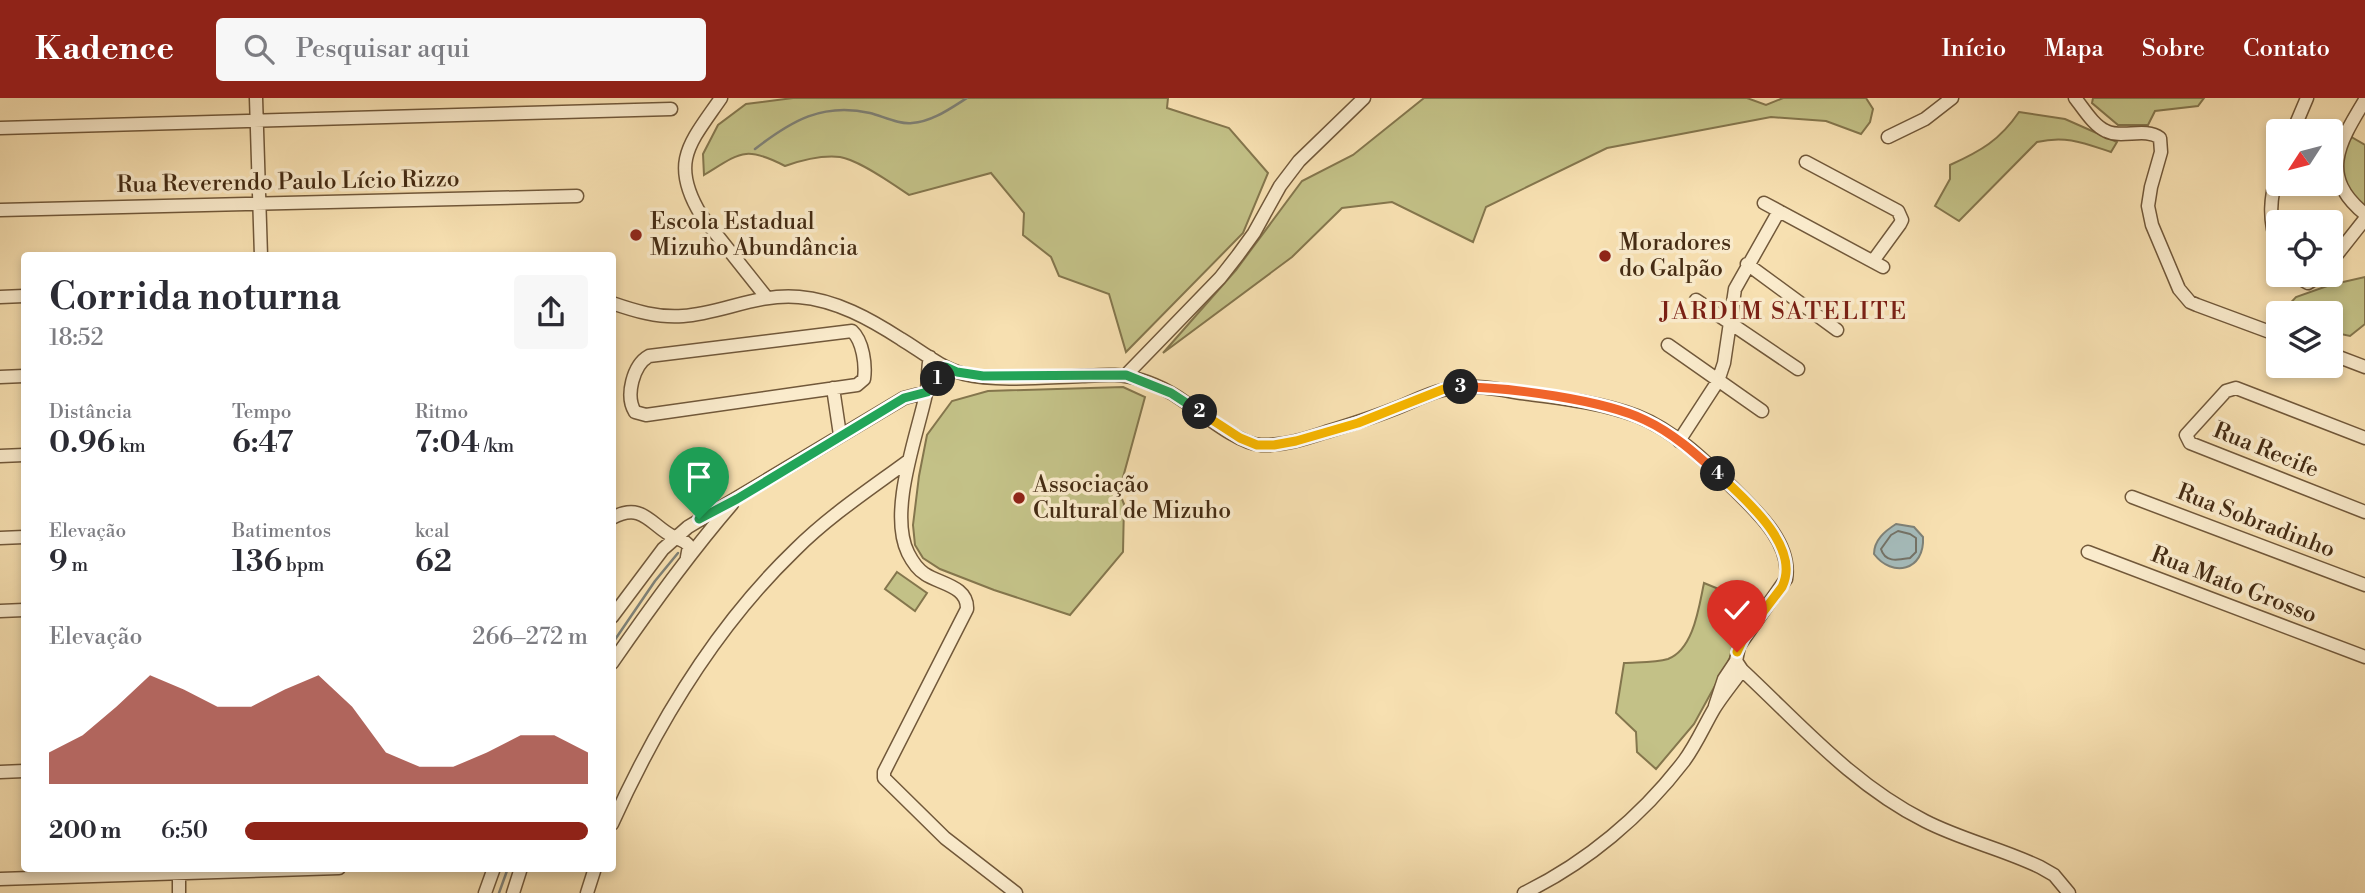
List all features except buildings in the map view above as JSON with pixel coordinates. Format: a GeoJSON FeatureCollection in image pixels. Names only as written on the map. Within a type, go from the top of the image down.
{"type":"FeatureCollection","features":[{"type":"Feature","properties":{"kind":"street"},"geometry":{"type":"LineString","coordinates":[[256,98],[261,252]]}},
{"type":"Feature","properties":{"kind":"street"},"geometry":{"type":"LineString","coordinates":[[721,98],[688,148],[684,161],[684,176],[701,215],[767,298]]}},
{"type":"Feature","properties":{"kind":"street"},"geometry":{"type":"LineString","coordinates":[[1126,375],[1220,278],[1254,233],[1280,186],[1299,161],[1364,98]]}},
{"type":"Feature","properties":{"kind":"street"},"geometry":{"type":"LineString","coordinates":[[1888,137],[1925,120],[1952,98]]}},
{"type":"Feature","properties":{"kind":"street"},"geometry":{"type":"LineString","coordinates":[[2075,98],[2107,132],[2146,134],[2160,138],[2161,152],[2151,187],[2149,216],[2183,296],[2197,305],[2266,330]]}},
{"type":"Feature","properties":{"kind":"street"},"geometry":{"type":"LineString","coordinates":[[2298,119],[2307,98]]}},
{"type":"Feature","properties":{"kind":"street"},"geometry":{"type":"LineString","coordinates":[[2343,246],[2365,217],[2350,201],[2342,187],[2336,158],[2346,131],[2365,100]]}},
{"type":"Feature","properties":{"kind":"street"},"geometry":{"type":"LineString","coordinates":[[0,128],[671,109]]}},
{"type":"Feature","properties":{"kind":"street"},"geometry":{"type":"LineString","coordinates":[[1764,203],[1878,264],[1902,220],[1898,211],[1806,162]]}},
{"type":"Feature","properties":{"kind":"street","name":"Rua Reverendo Paulo Lício Rizzo"},"geometry":{"type":"LineString","coordinates":[[0,210],[577,196]]}},
{"type":"Feature","properties":{"kind":"street"},"geometry":{"type":"LineString","coordinates":[[1679,441],[1718,381],[1724,363],[1735,289],[1779,211]]}},
{"type":"Feature","properties":{"kind":"street"},"geometry":{"type":"LineString","coordinates":[[1747,264],[1838,330]]}},
{"type":"Feature","properties":{"kind":"street"},"geometry":{"type":"LineString","coordinates":[[0,297],[21,296]]}},
{"type":"Feature","properties":{"kind":"street"},"geometry":{"type":"LineString","coordinates":[[616,304],[664,317],[685,316],[767,298],[799,296],[839,305],[957,372],[983,376],[1126,375],[1171,393],[1240,438],[1257,445],[1274,445],[1314,436],[1358,423],[1444,389],[1463,387],[1552,397],[1612,408],[1647,421],[1679,441],[1704,461],[1769,528],[1784,553],[1786,579],[1744,637],[1739,646],[1739,665],[1686,758],[1671,777],[1627,822],[1581,860],[1524,893]]}},
{"type":"Feature","properties":{"kind":"street"},"geometry":{"type":"LineString","coordinates":[[1696,300],[1798,369]]}},
{"type":"Feature","properties":{"kind":"street"},"geometry":{"type":"LineString","coordinates":[[852,331],[859,339],[864,379],[857,385],[833,388],[646,415],[638,414],[631,404],[634,376],[642,360],[649,356],[852,331]]}},
{"type":"Feature","properties":{"kind":"street"},"geometry":{"type":"LineString","coordinates":[[1668,345],[1762,411]]}},
{"type":"Feature","properties":{"kind":"street"},"geometry":{"type":"LineString","coordinates":[[930,357],[927,392],[908,461],[902,524],[907,552],[923,573],[953,587],[965,597],[967,609],[884,772],[884,778],[945,838],[1017,893]]}},
{"type":"Feature","properties":{"kind":"street"},"geometry":{"type":"LineString","coordinates":[[2343,359],[2365,367]]}},
{"type":"Feature","properties":{"kind":"street"},"geometry":{"type":"LineString","coordinates":[[616,612],[674,537],[699,519],[904,398],[927,392],[946,367]]}},
{"type":"Feature","properties":{"kind":"street"},"geometry":{"type":"LineString","coordinates":[[0,377],[21,376]]}},
{"type":"Feature","properties":{"kind":"street"},"geometry":{"type":"LineString","coordinates":[[833,388],[840,435]]}},
{"type":"Feature","properties":{"kind":"street","name":"Rua Recife"},"geometry":{"type":"LineString","coordinates":[[2365,438],[2236,388],[2230,388],[2186,435],[2190,443],[2365,512]]}},
{"type":"Feature","properties":{"kind":"street"},"geometry":{"type":"LineString","coordinates":[[0,456],[21,455]]}},
{"type":"Feature","properties":{"kind":"street"},"geometry":{"type":"LineString","coordinates":[[616,816],[677,697],[747,603],[794,550],[826,521],[908,461]]}},
{"type":"Feature","properties":{"kind":"street","name":"Rua Sobradinho"},"geometry":{"type":"LineString","coordinates":[[2132,497],[2365,585]]}},
{"type":"Feature","properties":{"kind":"street"},"geometry":{"type":"LineString","coordinates":[[616,657],[687,557],[737,499]]}},
{"type":"Feature","properties":{"kind":"street"},"geometry":{"type":"LineString","coordinates":[[616,516],[627,512],[640,514],[674,537],[684,540],[689,546],[687,557]]}},
{"type":"Feature","properties":{"kind":"street"},"geometry":{"type":"LineString","coordinates":[[0,538],[21,537]]}},
{"type":"Feature","properties":{"kind":"street","name":"Rua Mato Grosso"},"geometry":{"type":"LineString","coordinates":[[2088,552],[2365,657]]}},
{"type":"Feature","properties":{"kind":"street"},"geometry":{"type":"LineString","coordinates":[[0,611],[21,610]]}},
{"type":"Feature","properties":{"kind":"street"},"geometry":{"type":"LineString","coordinates":[[1739,665],[1813,739],[1872,789],[1926,822],[2040,867],[2054,875],[2069,893]]}},
{"type":"Feature","properties":{"kind":"street"},"geometry":{"type":"LineString","coordinates":[[0,772],[21,771]]}},
{"type":"Feature","properties":{"kind":"street"},"geometry":{"type":"LineString","coordinates":[[0,878],[153,872]]}},
{"type":"Feature","properties":{"kind":"street"},"geometry":{"type":"LineString","coordinates":[[179,872],[179,893]]}},
{"type":"Feature","properties":{"kind":"street"},"geometry":{"type":"LineString","coordinates":[[485,893],[493,872]]}},
{"type":"Feature","properties":{"kind":"street"},"geometry":{"type":"LineString","coordinates":[[513,893],[520,872]]}},
{"type":"Feature","properties":{"kind":"street"},"geometry":{"type":"LineString","coordinates":[[587,893],[594,872]]}},
{"type":"Feature","properties":{"kind":"shaded area"},"geometry":{"type":"Polygon","coordinates":[[[793,98],[1168,98],[1167,108],[1229,128],[1268,173],[1243,233],[1126,352],[1109,294],[1059,276],[1051,257],[1023,235],[1024,213],[991,173],[909,195],[866,167],[840,157],[812,158],[785,166],[761,155],[743,154],[704,175],[703,154],[718,125],[746,104],[793,98]]]}},
{"type":"Feature","properties":{"kind":"shaded area"},"geometry":{"type":"Polygon","coordinates":[[[1424,98],[1747,98],[1766,105],[1783,98],[1866,98],[1873,109],[1870,122],[1861,134],[1826,121],[1771,117],[1607,148],[1486,207],[1473,242],[1392,202],[1342,208],[1292,257],[1163,353],[1236,270],[1302,181],[1353,155],[1424,98]]]}},
{"type":"Feature","properties":{"kind":"shaded area"},"geometry":{"type":"Polygon","coordinates":[[[2093,98],[2204,98],[2198,106],[2155,111],[2148,125],[2118,125],[2092,103],[2093,98]]]}},
{"type":"Feature","properties":{"kind":"shaded area"},"geometry":{"type":"Polygon","coordinates":[[[2019,112],[2065,119],[2117,142],[2111,152],[2066,140],[2037,142],[1959,221],[1935,206],[1950,179],[1950,165],[1989,144],[2019,112]]]}},
{"type":"Feature","properties":{"kind":"shaded area"},"geometry":{"type":"Polygon","coordinates":[[[2348,135],[2365,145],[2365,207],[2343,185],[2343,161],[2348,135]]]}},
{"type":"Feature","properties":{"kind":"shaded area"},"geometry":{"type":"Polygon","coordinates":[[[2365,277],[2365,324],[2350,336],[2343,335],[2343,301],[2292,301],[2296,297],[2324,287],[2343,287],[2343,282],[2365,277]]]}},
{"type":"Feature","properties":{"kind":"shaded area","name":"Associação Cultural de Mizuho"},"geometry":{"type":"Polygon","coordinates":[[[1123,387],[1145,397],[1119,492],[1124,504],[1123,552],[1070,615],[994,590],[940,569],[923,558],[915,545],[913,525],[919,476],[927,435],[952,401],[988,391],[1123,387]]]}},
{"type":"Feature","properties":{"kind":"shaded area"},"geometry":{"type":"Polygon","coordinates":[[[897,572],[927,593],[915,611],[885,589],[897,572]]]}},
{"type":"Feature","properties":{"kind":"shaded area"},"geometry":{"type":"Polygon","coordinates":[[[1704,583],[1753,603],[1728,662],[1694,724],[1656,769],[1637,752],[1636,732],[1616,713],[1624,663],[1652,662],[1677,654],[1694,626],[1704,583]]]}},
{"type":"Feature","properties":{"kind":"water"},"geometry":{"type":"Polygon","coordinates":[[[1896,524],[1914,527],[1923,537],[1919,557],[1906,567],[1890,566],[1881,562],[1874,554],[1878,540],[1896,524]]]}},
{"type":"Feature","properties":{"kind":"waterway"},"geometry":{"type":"LineString","coordinates":[[755,149],[795,122],[822,112],[853,110],[902,123],[912,123],[934,117],[967,98]]}},
{"type":"Feature","properties":{"kind":"waterway"},"geometry":{"type":"LineString","coordinates":[[616,638],[655,581],[678,553]]}},
{"type":"Feature","properties":{"kind":"waterway"},"geometry":{"type":"LineString","coordinates":[[499,893],[507,872]]}},
{"type":"Feature","properties":{"kind":"place","name":"Escola Estadual Mizuho Abundância"},"geometry":{"type":"Point","coordinates":[636,235]}},
{"type":"Feature","properties":{"kind":"place","name":"Moradores do Galpão"},"geometry":{"type":"Point","coordinates":[1605,256]}},
{"type":"Feature","properties":{"kind":"place","name":"Associação Cultural de Mizuho"},"geometry":{"type":"Point","coordinates":[1019,498]}},
{"type":"Feature","properties":{"kind":"district","name":"JARDIM SATELITE"},"geometry":{"type":"Point","coordinates":[1784,312]}},
{"type":"Feature","properties":{"kind":"route"},"geometry":{"type":"LineString","coordinates":[[699,519],[904,398],[927,392],[946,367],[969,375],[983,376],[1126,375],[1171,393],[1240,438],[1257,445],[1296,441],[1358,423],[1444,389],[1463,387],[1525,393],[1612,408],[1647,421],[1704,461],[1769,528],[1784,553],[1786,579],[1744,637],[1737,652]]}}]}
